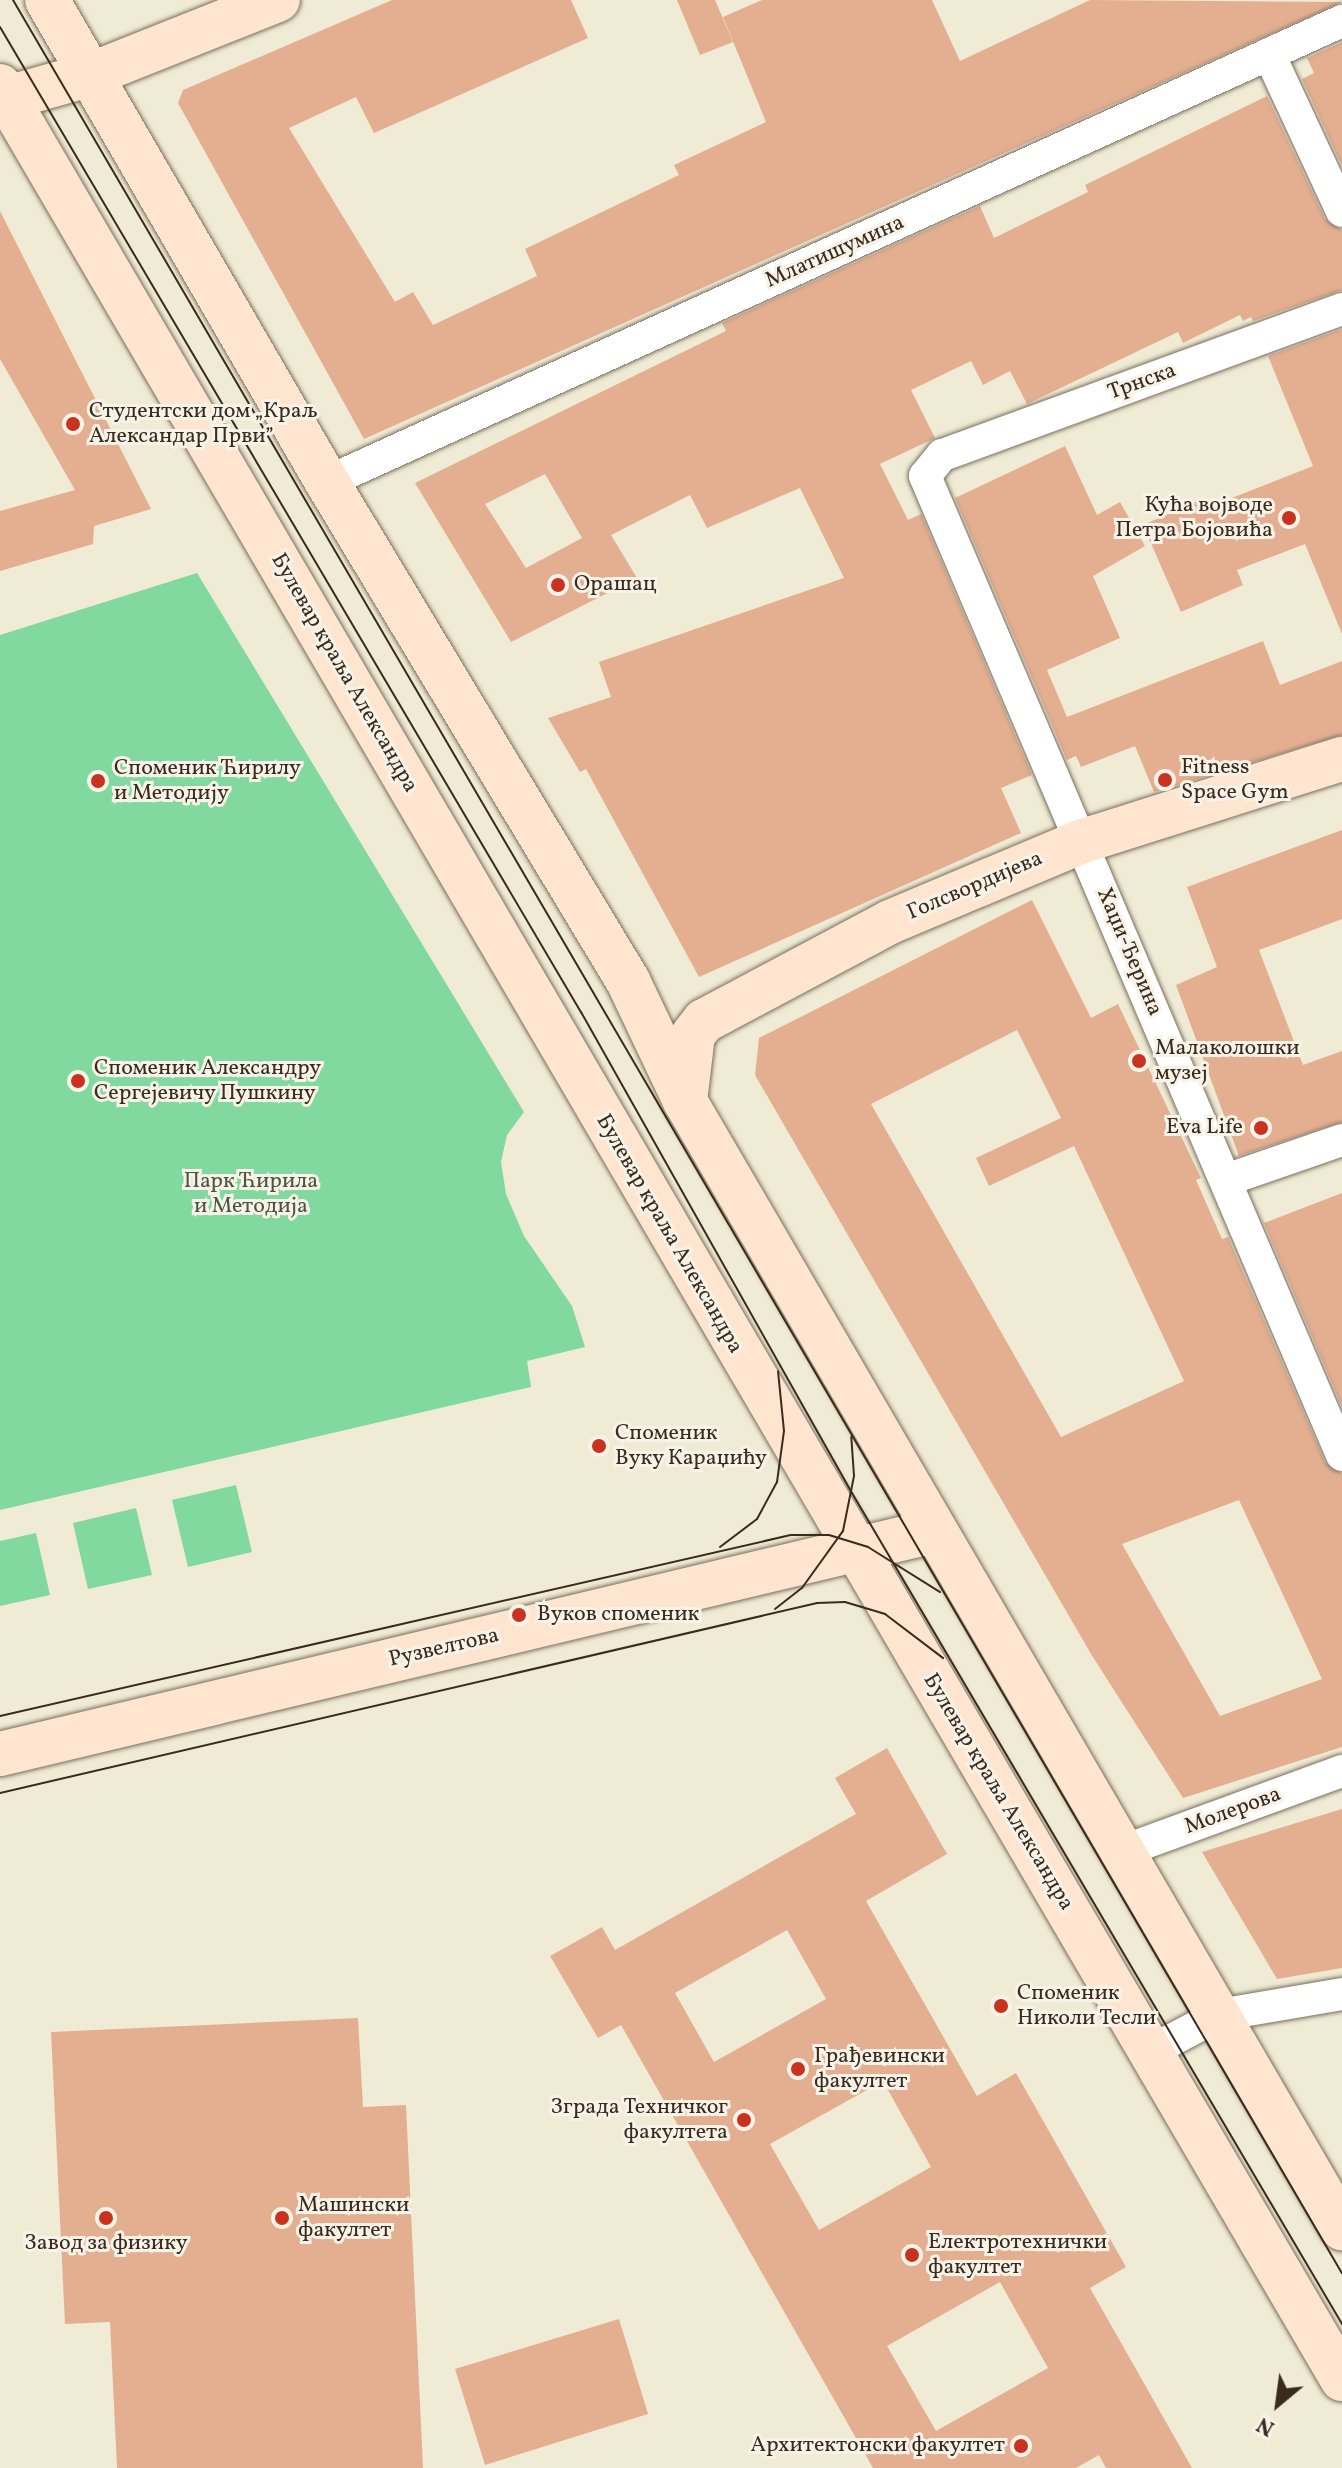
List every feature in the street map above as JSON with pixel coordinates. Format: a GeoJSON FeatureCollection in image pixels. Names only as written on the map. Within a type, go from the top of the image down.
{"type":"FeatureCollection","features":[{"type":"Feature","properties":{"kind":"main road"},"geometry":{"type":"LineString","coordinates":[[47,0],[327,482],[628,981],[685,1101],[1342,2228]]}},
{"type":"Feature","properties":{"kind":"main road"},"geometry":{"type":"LineString","coordinates":[[6,108],[278,0]]}},
{"type":"Feature","properties":{"kind":"main road","name":"Булевар краља Александра"},"geometry":{"type":"LineString","coordinates":[[6,108],[1342,2379]]}},
{"type":"Feature","properties":{"kind":"main road","name":"Голсвордијева"},"geometry":{"type":"LineString","coordinates":[[685,1101],[693,1035],[711,1015],[890,922],[1083,841],[1342,759]]}},
{"type":"Feature","properties":{"kind":"main road","name":"Рузвелтова"},"geometry":{"type":"LineString","coordinates":[[9,1759],[934,1531]]}},
{"type":"Feature","properties":{"kind":"street","name":"Млатишумина"},"geometry":{"type":"LineString","coordinates":[[327,482],[1342,21]]}},
{"type":"Feature","properties":{"kind":"street"},"geometry":{"type":"LineString","coordinates":[[1269,54],[1342,211]]}},
{"type":"Feature","properties":{"kind":"street","name":"Трнска"},"geometry":{"type":"LineString","coordinates":[[942,455],[1342,309]]}},
{"type":"Feature","properties":{"kind":"street","name":"Хаџи-Ђерина"},"geometry":{"type":"LineString","coordinates":[[942,455],[929,468],[925,484],[1083,841],[1342,1455]]}},
{"type":"Feature","properties":{"kind":"street"},"geometry":{"type":"LineString","coordinates":[[1226,1180],[1342,1140]]}},
{"type":"Feature","properties":{"kind":"street","name":"Молерова"},"geometry":{"type":"LineString","coordinates":[[1123,1851],[1342,1771]]}},
{"type":"Feature","properties":{"kind":"street"},"geometry":{"type":"LineString","coordinates":[[1151,2051],[1219,2015],[1342,1994]]}},
{"type":"Feature","properties":{"kind":"green space","name":"Парк Ћирила и Методија"},"geometry":{"type":"Polygon","coordinates":[[[197,573],[524,1112],[507,1135],[501,1162],[506,1194],[524,1236],[572,1306],[585,1347],[527,1361],[531,1387],[0,1510],[0,635],[197,573]]]}},
{"type":"Feature","properties":{"kind":"green space"},"geometry":{"type":"Polygon","coordinates":[[[236,1485],[252,1552],[188,1567],[172,1500],[236,1485]]]}},
{"type":"Feature","properties":{"kind":"green space"},"geometry":{"type":"Polygon","coordinates":[[[136,1508],[152,1575],[88,1589],[73,1523],[136,1508]]]}},
{"type":"Feature","properties":{"kind":"green space"},"geometry":{"type":"Polygon","coordinates":[[[36,1533],[50,1595],[0,1606],[0,1541],[36,1533]]]}},
{"type":"Feature","properties":{"kind":"building"},"geometry":{"type":"Polygon","coordinates":[[[392,0],[571,0],[588,38],[374,133],[356,97],[289,128],[395,302],[413,292],[433,325],[537,276],[525,249],[679,175],[674,165],[766,122],[723,17],[762,0],[932,0],[960,61],[1090,0],[1342,2],[364,439],[178,103],[183,90],[392,0]]]}},
{"type":"Feature","properties":{"kind":"building"},"geometry":{"type":"Polygon","coordinates":[[[677,0],[715,0],[733,42],[700,55],[677,0]]]}},
{"type":"Feature","properties":{"kind":"building"},"geometry":{"type":"Polygon","coordinates":[[[1342,42],[1342,166],[1302,79],[1314,73],[1307,58],[1342,42]]]}},
{"type":"Feature","properties":{"kind":"building"},"geometry":{"type":"Polygon","coordinates":[[[1267,96],[1325,219],[1342,230],[1342,290],[1253,321],[1251,317],[1243,321],[1240,315],[1183,343],[1178,332],[1027,404],[1010,371],[983,385],[971,361],[911,390],[935,438],[880,464],[908,520],[921,514],[1032,775],[1001,788],[1021,833],[699,977],[586,769],[580,772],[548,718],[611,697],[599,662],[844,578],[800,488],[707,528],[690,495],[611,535],[637,578],[511,642],[415,483],[726,331],[722,323],[980,206],[994,238],[1088,192],[1085,185],[1267,96]],[[545,474],[485,504],[526,568],[582,538],[545,474]]]}},
{"type":"Feature","properties":{"kind":"building","name":"Студентски дом „Краљ Александар Први”"},"geometry":{"type":"Polygon","coordinates":[[[0,211],[151,509],[94,526],[93,544],[0,571],[0,511],[75,490],[0,359],[0,211]]]}},
{"type":"Feature","properties":{"kind":"building"},"geometry":{"type":"Polygon","coordinates":[[[1342,329],[1342,634],[1305,544],[1237,570],[1243,585],[1181,612],[1143,525],[1205,498],[1209,507],[1313,466],[1268,356],[1342,329]]]}},
{"type":"Feature","properties":{"kind":"building"},"geometry":{"type":"Polygon","coordinates":[[[1065,446],[1097,515],[1120,502],[1145,546],[1093,576],[1120,638],[1047,670],[1067,717],[1263,641],[1280,685],[1342,661],[1342,735],[1154,792],[1135,746],[1081,767],[1076,756],[1067,760],[955,498],[1065,446]]]}},
{"type":"Feature","properties":{"kind":"building"},"geometry":{"type":"Polygon","coordinates":[[[1342,830],[1342,919],[1259,950],[1303,1065],[1342,1051],[1342,1122],[1239,1156],[1176,985],[1217,967],[1187,887],[1342,830]]]}},
{"type":"Feature","properties":{"kind":"building"},"geometry":{"type":"Polygon","coordinates":[[[1032,900],[1091,1018],[1118,1004],[1201,1178],[1196,1180],[1222,1239],[1228,1237],[1325,1462],[1342,1474],[1342,1747],[1183,1798],[1091,1654],[755,1075],[759,1038],[1032,900]],[[1017,1030],[871,1104],[1061,1437],[1184,1381],[1074,1146],[989,1186],[976,1158],[1061,1118],[1017,1030]],[[1239,1500],[1122,1544],[1220,1716],[1322,1679],[1239,1500]]]}},
{"type":"Feature","properties":{"kind":"building"},"geometry":{"type":"Polygon","coordinates":[[[1342,1193],[1342,1407],[1264,1223],[1342,1193]]]}},
{"type":"Feature","properties":{"kind":"building","name":"Зграда Техничког факултета"},"geometry":{"type":"Polygon","coordinates":[[[887,1748],[947,1854],[866,1901],[977,2096],[1016,2073],[1126,2267],[1090,2288],[1192,2468],[1106,2468],[1099,2455],[1076,2468],[873,2468],[621,2025],[598,2038],[550,1956],[602,1927],[615,1950],[856,1814],[835,1778],[887,1748]],[[787,1930],[675,1993],[714,2062],[826,1999],[787,1930]],[[883,2081],[770,2144],[819,2230],[931,2167],[883,2081]],[[1000,2282],[887,2346],[936,2431],[1048,2368],[1000,2282]]]}},
{"type":"Feature","properties":{"kind":"building"},"geometry":{"type":"Polygon","coordinates":[[[1342,1809],[1342,1968],[1277,1979],[1202,1852],[1342,1809]]]}},
{"type":"Feature","properties":{"kind":"building","name":"Машински факултет"},"geometry":{"type":"Polygon","coordinates":[[[358,2018],[363,2107],[406,2105],[423,2468],[117,2468],[110,2322],[65,2324],[51,2032],[358,2018]]]}},
{"type":"Feature","properties":{"kind":"building"},"geometry":{"type":"Polygon","coordinates":[[[619,2319],[648,2414],[485,2465],[455,2369],[619,2319]]]}},
{"type":"Feature","properties":{"kind":"tram line"},"geometry":{"type":"LineString","coordinates":[[13,0],[1342,2273]]}},
{"type":"Feature","properties":{"kind":"tram line"},"geometry":{"type":"LineString","coordinates":[[0,27],[581,1012],[852,1493],[1342,2324]]}},
{"type":"Feature","properties":{"kind":"tram line"},"geometry":{"type":"LineString","coordinates":[[720,1547],[757,1519],[777,1482],[784,1431],[778,1371]]}},
{"type":"Feature","properties":{"kind":"tram line"},"geometry":{"type":"LineString","coordinates":[[775,1609],[802,1588],[843,1531],[854,1476],[851,1437]]}},
{"type":"Feature","properties":{"kind":"tram line"},"geometry":{"type":"LineString","coordinates":[[0,1716],[791,1535],[829,1535],[868,1547],[940,1592]]}},
{"type":"Feature","properties":{"kind":"tram line"},"geometry":{"type":"LineString","coordinates":[[0,1793],[817,1603],[845,1602],[885,1614],[943,1658]]}},
{"type":"Feature","properties":{"kind":"place","name":"Студентски дом „Краљ Александар Први”"},"geometry":{"type":"Point","coordinates":[73,424]}},
{"type":"Feature","properties":{"kind":"place","name":"Кућа војводе Петра Бојовића"},"geometry":{"type":"Point","coordinates":[1289,518]}},
{"type":"Feature","properties":{"kind":"place","name":"Орашац"},"geometry":{"type":"Point","coordinates":[558,585]}},
{"type":"Feature","properties":{"kind":"place","name":"Fitness Space Gym"},"geometry":{"type":"Point","coordinates":[1165,780]}},
{"type":"Feature","properties":{"kind":"place","name":"Споменик Ћирилу и Методију"},"geometry":{"type":"Point","coordinates":[98,781]}},
{"type":"Feature","properties":{"kind":"place","name":"Малаколошки музеј"},"geometry":{"type":"Point","coordinates":[1139,1061]}},
{"type":"Feature","properties":{"kind":"place","name":"Споменик Александру Сергејевичу Пушкину"},"geometry":{"type":"Point","coordinates":[78,1081]}},
{"type":"Feature","properties":{"kind":"place","name":"Eva Life"},"geometry":{"type":"Point","coordinates":[1261,1128]}},
{"type":"Feature","properties":{"kind":"place","name":"Споменик Вуку Караџићу"},"geometry":{"type":"Point","coordinates":[599,1446]}},
{"type":"Feature","properties":{"kind":"place","name":"Вуков споменик"},"geometry":{"type":"Point","coordinates":[519,1615]}},
{"type":"Feature","properties":{"kind":"place","name":"Споменик Николи Тесли"},"geometry":{"type":"Point","coordinates":[1001,2006]}},
{"type":"Feature","properties":{"kind":"place","name":"Грађевински факултет"},"geometry":{"type":"Point","coordinates":[798,2069]}},
{"type":"Feature","properties":{"kind":"place","name":"Зграда Техничког факултета"},"geometry":{"type":"Point","coordinates":[744,2120]}},
{"type":"Feature","properties":{"kind":"place","name":"Завод за физику"},"geometry":{"type":"Point","coordinates":[106,2218]}},
{"type":"Feature","properties":{"kind":"place","name":"Машински факултет"},"geometry":{"type":"Point","coordinates":[282,2218]}},
{"type":"Feature","properties":{"kind":"place","name":"Електротехнички факултет"},"geometry":{"type":"Point","coordinates":[912,2255]}},
{"type":"Feature","properties":{"kind":"place","name":"Архитектонски факултет"},"geometry":{"type":"Point","coordinates":[1021,2446]}}]}
